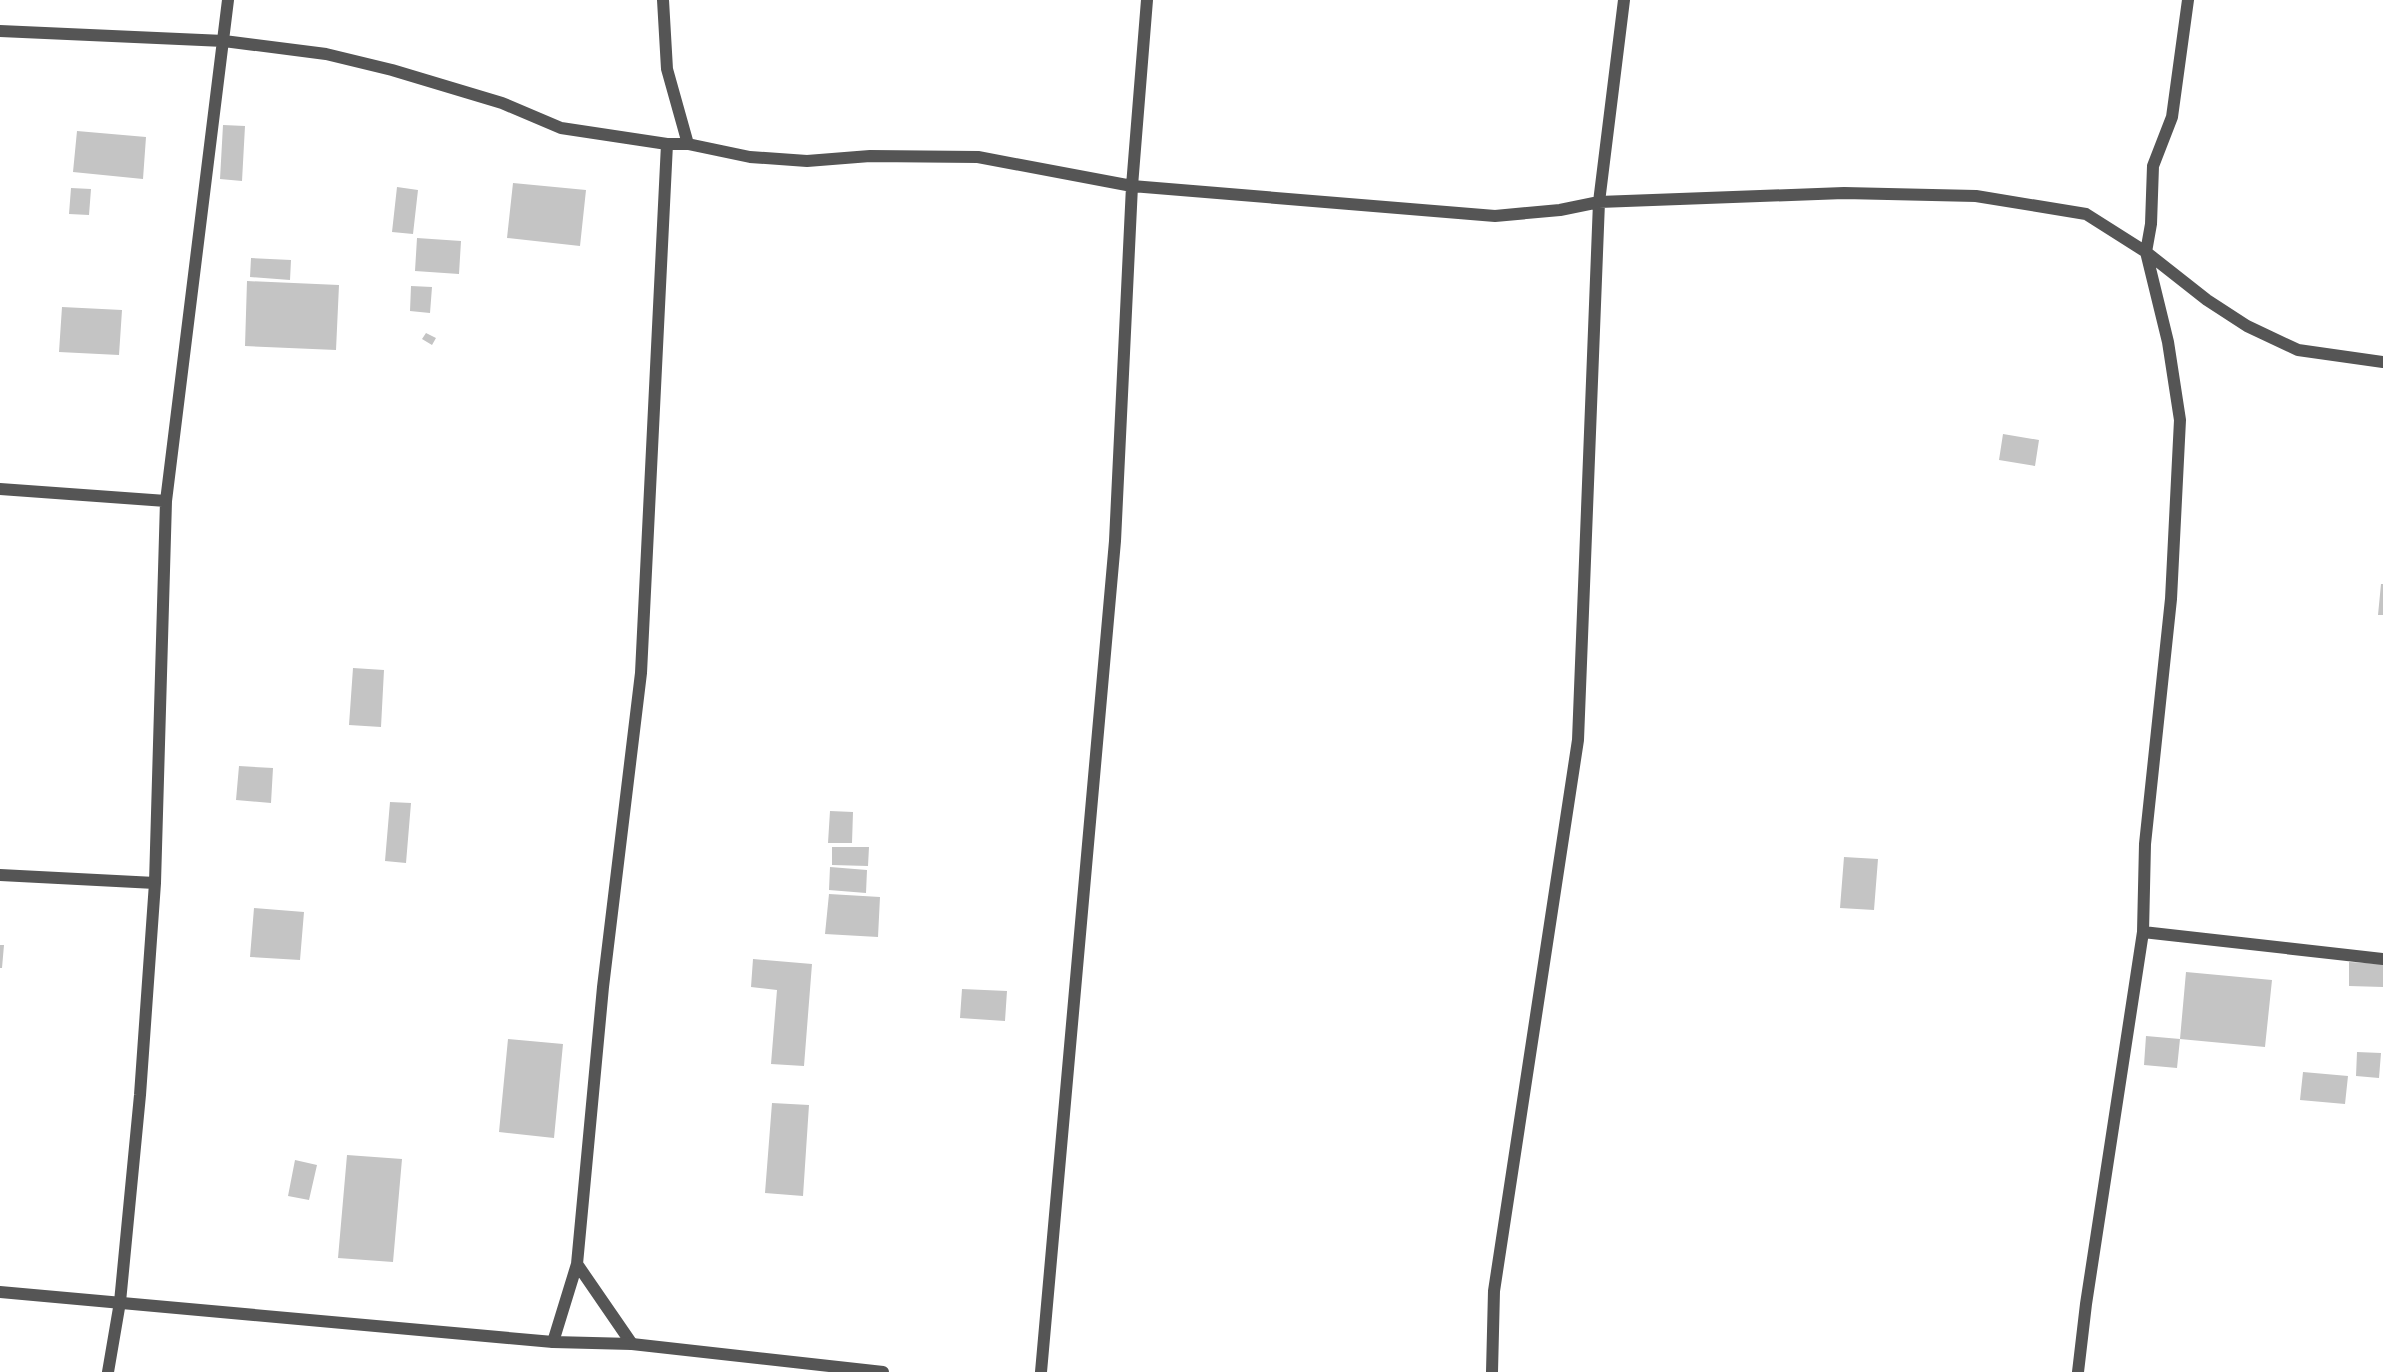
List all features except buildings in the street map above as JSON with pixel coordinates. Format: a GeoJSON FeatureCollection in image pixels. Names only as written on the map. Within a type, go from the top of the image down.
{"type":"FeatureCollection","features":[{"type":"Feature","properties":{"kind":"street"},"geometry":{"type":"LineString","coordinates":[[108,1372],[120,1302],[140,1095],[155,884],[166,501],[225,41],[228,0]]}},
{"type":"Feature","properties":{"kind":"street"},"geometry":{"type":"LineString","coordinates":[[663,0],[667,69],[688,144]]}},
{"type":"Feature","properties":{"kind":"street"},"geometry":{"type":"LineString","coordinates":[[1041,1372],[1115,541],[1132,186],[1147,0]]}},
{"type":"Feature","properties":{"kind":"street"},"geometry":{"type":"LineString","coordinates":[[1492,1372],[1494,1291],[1578,740],[1599,202],[1624,0]]}},
{"type":"Feature","properties":{"kind":"street"},"geometry":{"type":"LineString","coordinates":[[2078,1372],[2086,1304],[2143,932],[2145,843],[2171,599],[2180,420],[2168,342],[2146,252],[2151,224],[2153,166],[2172,117],[2188,0]]}},
{"type":"Feature","properties":{"kind":"street"},"geometry":{"type":"LineString","coordinates":[[0,31],[225,41],[326,54],[392,70],[501,104],[561,128],[667,144],[688,144],[750,157],[807,161],[870,156],[978,157],[1132,186],[1495,216],[1560,210],[1599,202],[1844,193],[1976,196],[2086,214],[2146,252],[2206,300],[2247,326],[2298,351],[2383,362]]}},
{"type":"Feature","properties":{"kind":"street"},"geometry":{"type":"LineString","coordinates":[[553,1342],[577,1264],[603,987],[641,673],[667,144]]}},
{"type":"Feature","properties":{"kind":"street"},"geometry":{"type":"LineString","coordinates":[[0,489],[166,501]]}},
{"type":"Feature","properties":{"kind":"street"},"geometry":{"type":"LineString","coordinates":[[0,875],[155,884]]}},
{"type":"Feature","properties":{"kind":"street"},"geometry":{"type":"LineString","coordinates":[[2143,932],[2383,959]]}},
{"type":"Feature","properties":{"kind":"street"},"geometry":{"type":"LineString","coordinates":[[577,1264],[632,1344]]}},
{"type":"Feature","properties":{"kind":"street"},"geometry":{"type":"LineString","coordinates":[[0,1292],[553,1342],[632,1344],[883,1372]]}}]}
